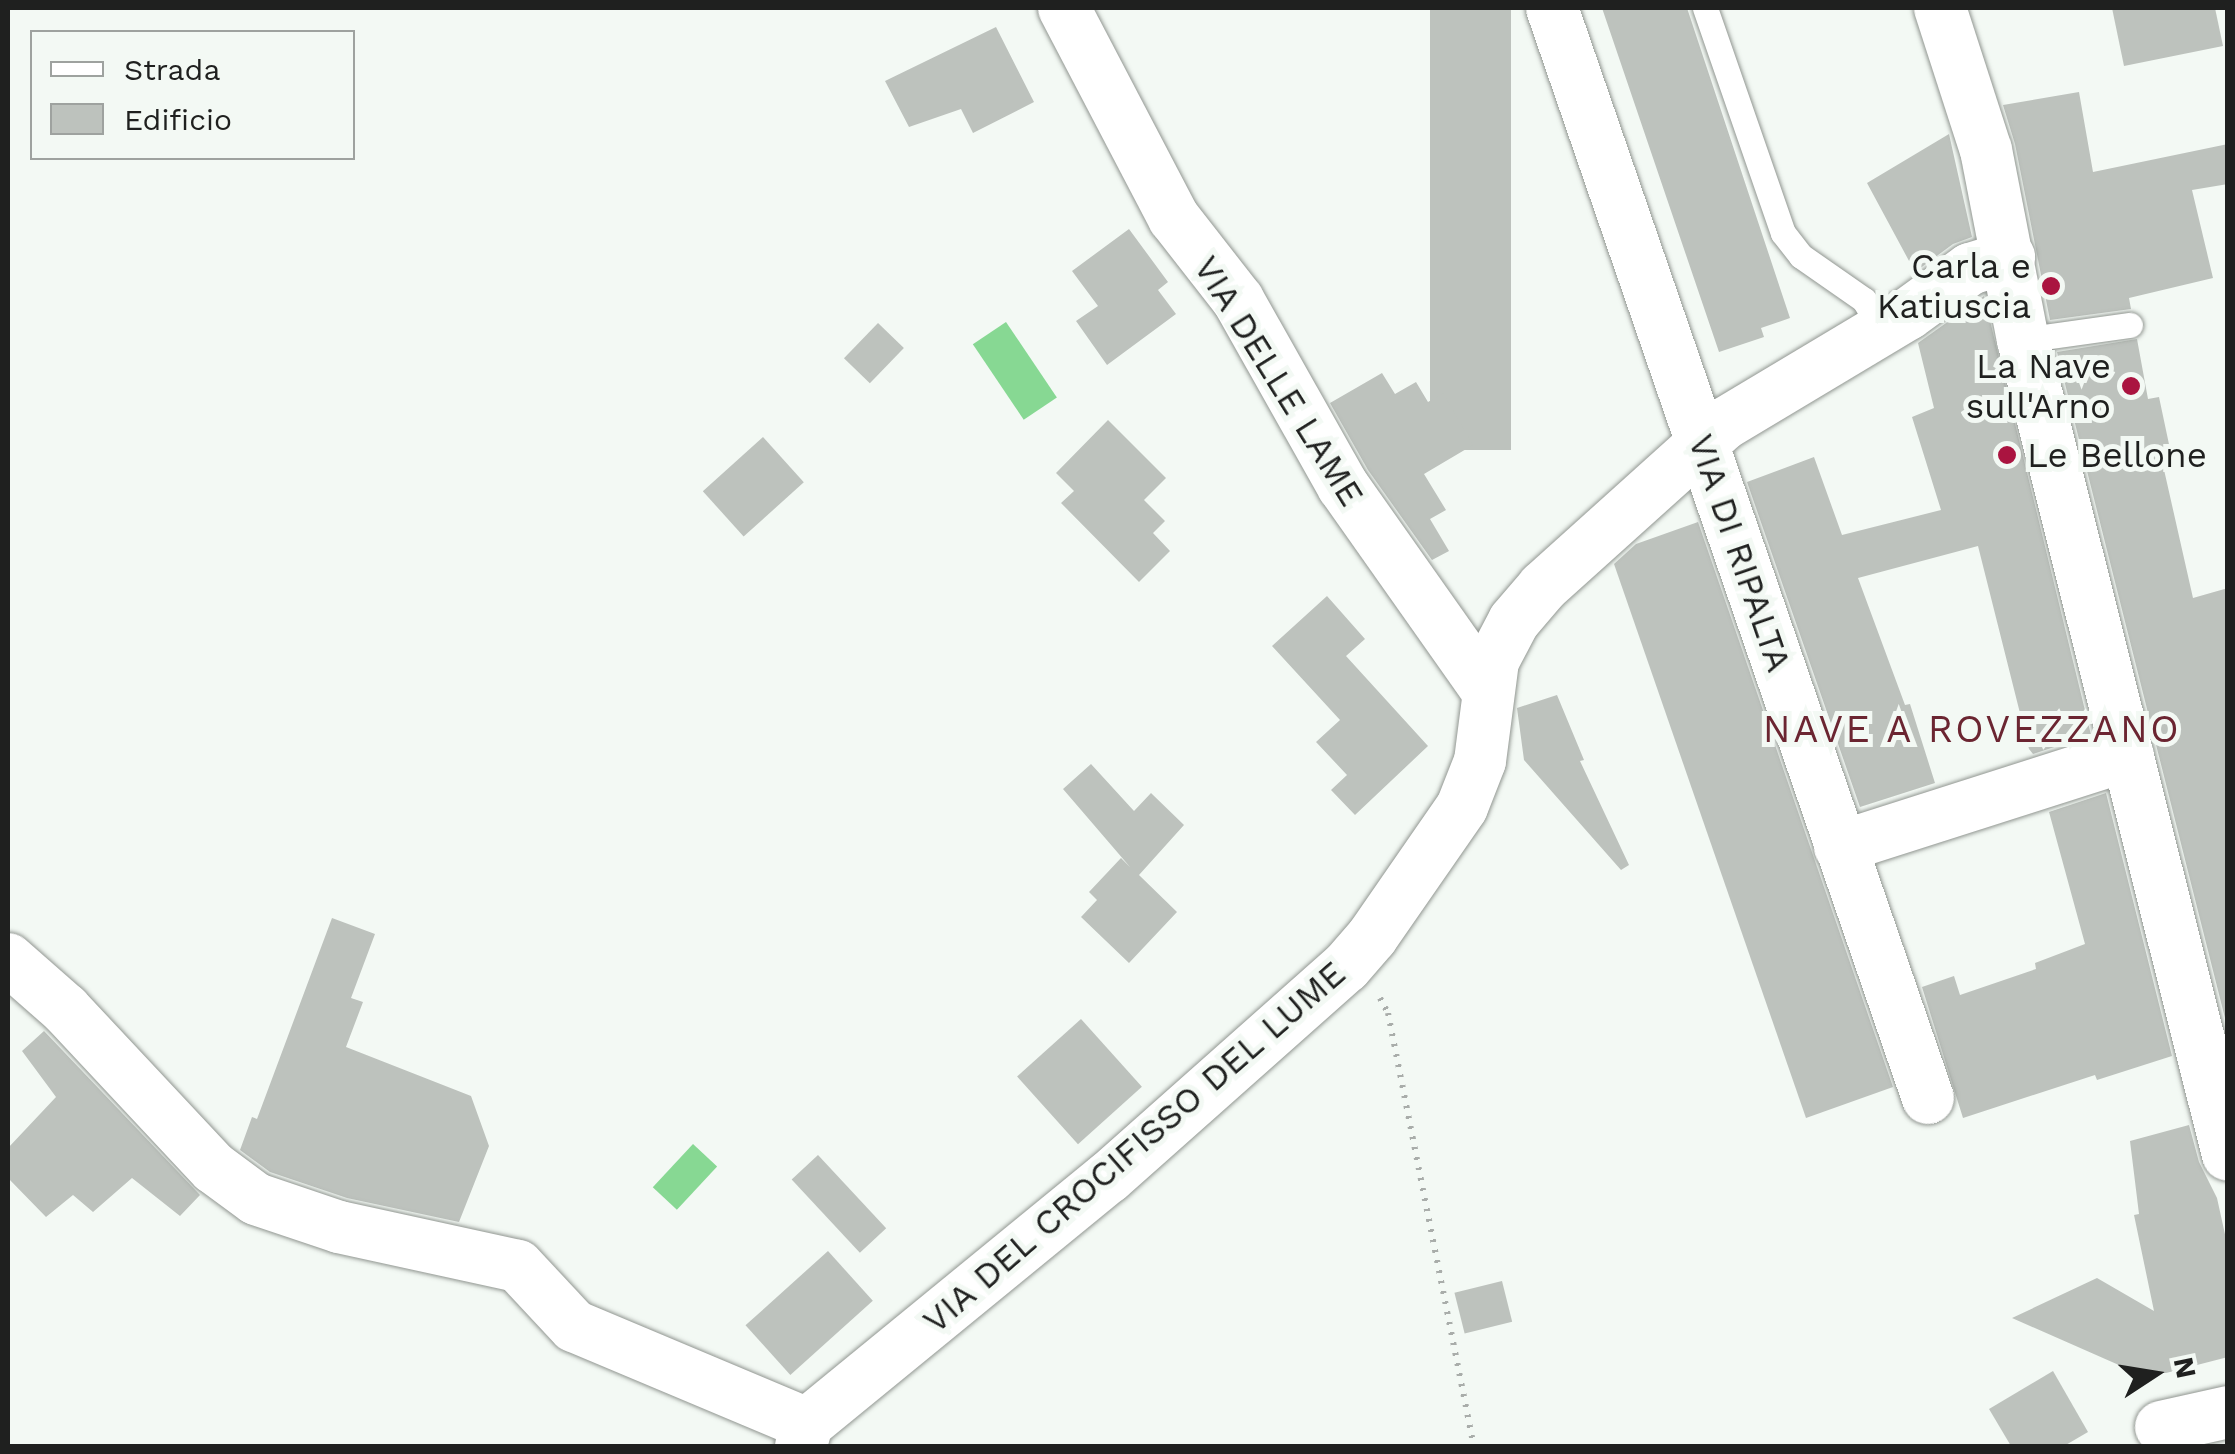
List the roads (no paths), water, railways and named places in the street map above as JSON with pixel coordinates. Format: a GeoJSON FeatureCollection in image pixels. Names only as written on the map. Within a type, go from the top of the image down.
{"type":"FeatureCollection","features":[{"type":"Feature","properties":{"kind":"street","name":"VIA DELLE LAME"},"geometry":{"type":"LineString","coordinates":[[1064,8],[1174,218],[1248,316],[1343,486],[1486,689]]}},
{"type":"Feature","properties":{"kind":"street","name":"VIA DI RIPALTA"},"geometry":{"type":"LineString","coordinates":[[1552,8],[1928,1098]]}},
{"type":"Feature","properties":{"kind":"street"},"geometry":{"type":"LineString","coordinates":[[1940,8],[1986,150],[2023,340],[2228,1156]]}},
{"type":"Feature","properties":{"kind":"street","name":"VIA DEL CROCIFISSO DEL LUME"},"geometry":{"type":"LineString","coordinates":[[804,1435],[1108,1178],[1346,967],[1390,914],[1462,808],[1482,750],[1486,689],[1497,650],[1524,608],[1724,424],[1882,330],[1970,269],[2009,257]]}},
{"type":"Feature","properties":{"kind":"street"},"geometry":{"type":"LineString","coordinates":[[1840,847],[2128,755]]}},
{"type":"Feature","properties":{"kind":"street"},"geometry":{"type":"LineString","coordinates":[[8,960],[65,1009],[214,1168],[256,1199],[339,1227],[518,1266],[574,1326],[804,1435]]}},
{"type":"Feature","properties":{"kind":"street"},"geometry":{"type":"LineString","coordinates":[[2162,1426],[2228,1412]]}},
{"type":"Feature","properties":{"kind":"lane"},"geometry":{"type":"LineString","coordinates":[[1705,8],[1783,233],[1801,256],[1864,300],[1882,330]]}},
{"type":"Feature","properties":{"kind":"lane"},"geometry":{"type":"LineString","coordinates":[[2023,340],[2130,325]]}},
{"type":"Feature","properties":{"kind":"place","name":"Carla e Katiuscia"},"geometry":{"type":"Point","coordinates":[2051,286]}},
{"type":"Feature","properties":{"kind":"place","name":"La Nave sull'Arno"},"geometry":{"type":"Point","coordinates":[2131,386]}},
{"type":"Feature","properties":{"kind":"place","name":"Le Bellone"},"geometry":{"type":"Point","coordinates":[2007,455]}},
{"type":"Feature","properties":{"kind":"district","name":"NAVE A ROVEZZANO"},"geometry":{"type":"Point","coordinates":[1972,730]}}]}
